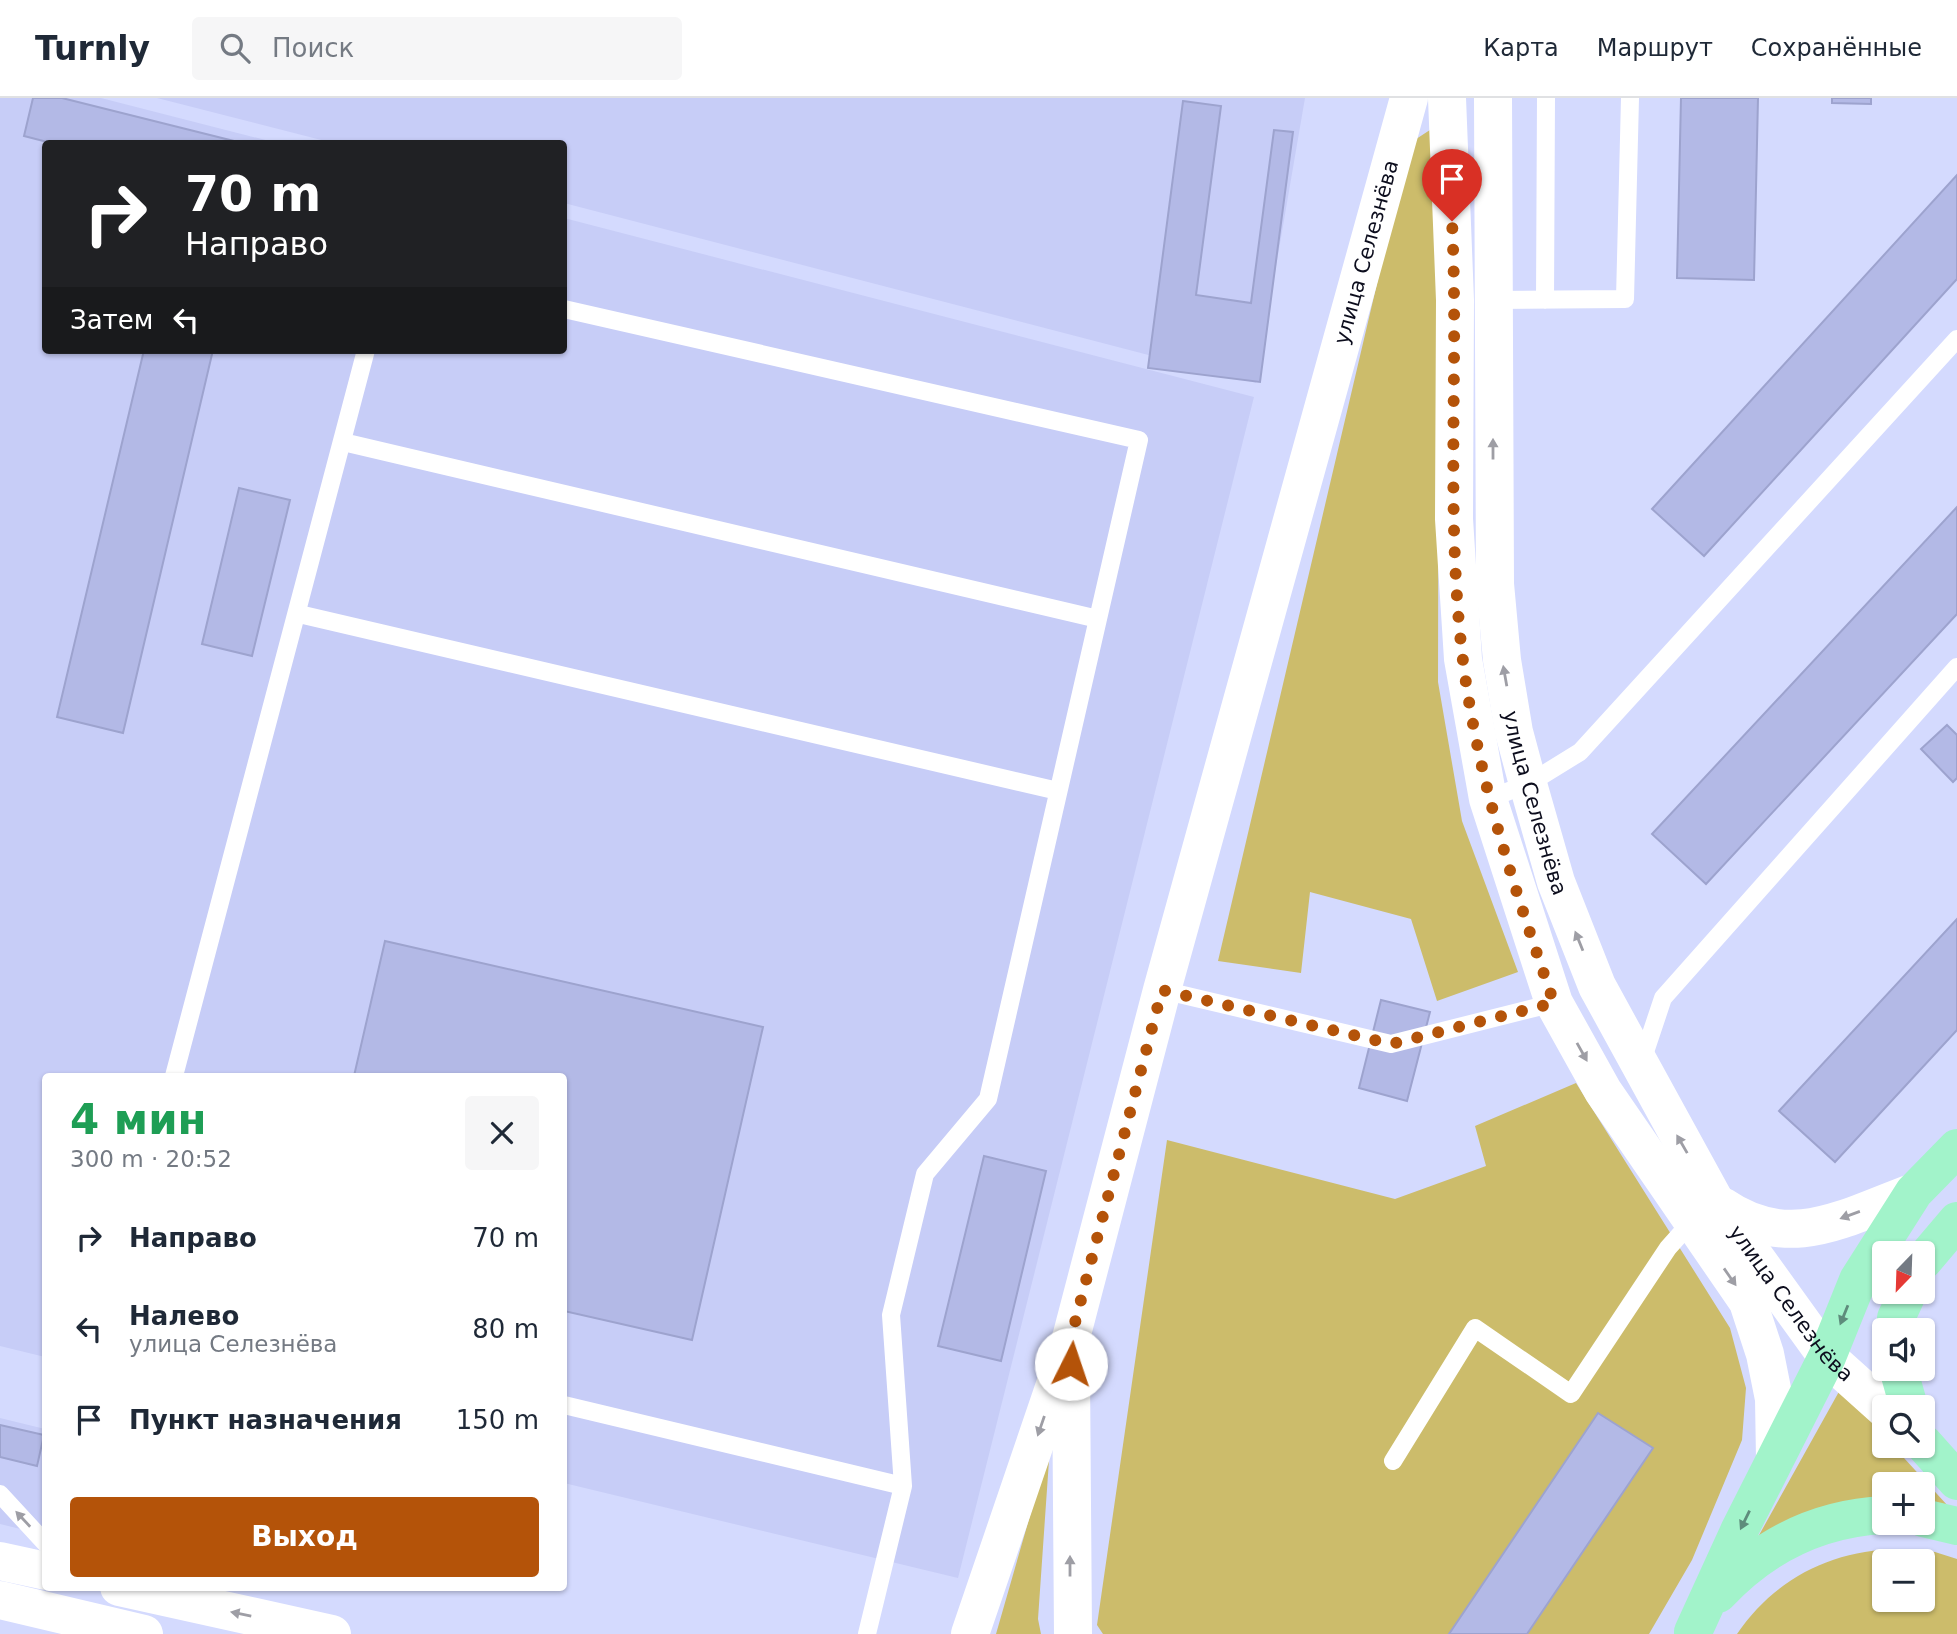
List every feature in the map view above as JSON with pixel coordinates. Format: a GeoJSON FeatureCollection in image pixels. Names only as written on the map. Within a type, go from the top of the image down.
{"type":"FeatureCollection","features":[{"type":"Feature","properties":{"kind":"main road","name":"улица Селезнёва"},"geometry":{"type":"LineString","coordinates":[[1071,1338],[1162,990],[1409,98]]}},
{"type":"Feature","properties":{"kind":"main road","name":"улица Селезнёва"},"geometry":{"type":"LineString","coordinates":[[1447,98],[1455,300],[1454,519],[1463,659],[1488,799],[1554,1003],[1603,1091],[1827,1357],[1872,1397]]}},
{"type":"Feature","properties":{"kind":"main road","name":"улица Селезнёва"},"geometry":{"type":"LineString","coordinates":[[1493,98],[1495,584],[1504,672],[1528,784],[1556,882],[1597,986],[1640,1067],[1748,1303],[1765,1354],[1774,1398],[1774,1459]]}},
{"type":"Feature","properties":{"kind":"main road","name":"улица Селезнёва"},"geometry":{"type":"LineString","coordinates":[[1398,136],[1415,116],[1426,114],[1446,124],[1448,143]]}},
{"type":"Feature","properties":{"kind":"main road"},"geometry":{"type":"LineString","coordinates":[[1692,1633],[1774,1459],[1827,1357],[1858,1280],[1914,1192],[1957,1148]]}},
{"type":"Feature","properties":{"kind":"main road"},"geometry":{"type":"LineString","coordinates":[[1705,1211],[1755,1226],[1808,1229],[1914,1192]]}},
{"type":"Feature","properties":{"kind":"main road"},"geometry":{"type":"LineString","coordinates":[[1936,1246],[1957,1221]]}},
{"type":"Feature","properties":{"kind":"main road"},"geometry":{"type":"LineString","coordinates":[[970,1634],[1071,1338]]}},
{"type":"Feature","properties":{"kind":"main road"},"geometry":{"type":"LineString","coordinates":[[1071,1338],[1073,1634]]}},
{"type":"Feature","properties":{"kind":"main road"},"geometry":{"type":"LineString","coordinates":[[1935,1456],[1957,1481]]}},
{"type":"Feature","properties":{"kind":"main road"},"geometry":{"type":"LineString","coordinates":[[1692,1633],[1718,1594],[1733,1578],[1786,1540],[1826,1524],[1872,1517]]}},
{"type":"Feature","properties":{"kind":"main road"},"geometry":{"type":"LineString","coordinates":[[1935,1521],[1957,1526]]}},
{"type":"Feature","properties":{"kind":"main road"},"geometry":{"type":"LineString","coordinates":[[0,1561],[42,1570]]}},
{"type":"Feature","properties":{"kind":"main road"},"geometry":{"type":"LineString","coordinates":[[137,1591],[332,1634]]}},
{"type":"Feature","properties":{"kind":"main road"},"geometry":{"type":"LineString","coordinates":[[0,1600],[144,1634]]}},
{"type":"Feature","properties":{"kind":"lane"},"geometry":{"type":"LineString","coordinates":[[1545,300],[1546,98]]}},
{"type":"Feature","properties":{"kind":"lane"},"geometry":{"type":"LineString","coordinates":[[1455,300],[1625,299],[1630,98]]}},
{"type":"Feature","properties":{"kind":"lane"},"geometry":{"type":"LineString","coordinates":[[567,310],[1139,440],[988,1098],[925,1174],[891,1315],[903,1486],[867,1634]]}},
{"type":"Feature","properties":{"kind":"lane"},"geometry":{"type":"LineString","coordinates":[[1488,799],[1528,784],[1580,752],[1957,339]]}},
{"type":"Feature","properties":{"kind":"lane"},"geometry":{"type":"LineString","coordinates":[[175,1073],[299,614],[365,354]]}},
{"type":"Feature","properties":{"kind":"lane"},"geometry":{"type":"LineString","coordinates":[[343,442],[1098,618]]}},
{"type":"Feature","properties":{"kind":"lane"},"geometry":{"type":"LineString","coordinates":[[299,614],[1058,791]]}},
{"type":"Feature","properties":{"kind":"lane"},"geometry":{"type":"LineString","coordinates":[[1640,1067],[1663,998],[1957,667]]}},
{"type":"Feature","properties":{"kind":"lane"},"geometry":{"type":"LineString","coordinates":[[1162,990],[1391,1044],[1554,1003]]}},
{"type":"Feature","properties":{"kind":"lane"},"geometry":{"type":"LineString","coordinates":[[1393,1461],[1475,1328],[1571,1394],[1668,1248],[1705,1211]]}},
{"type":"Feature","properties":{"kind":"lane"},"geometry":{"type":"LineString","coordinates":[[567,1406],[903,1486]]}},
{"type":"Feature","properties":{"kind":"lane"},"geometry":{"type":"LineString","coordinates":[[0,1494],[42,1540]]}},
{"type":"Feature","properties":{"kind":"shaded area"},"geometry":{"type":"Polygon","coordinates":[[[0,98],[101,98],[265,140],[42,140],[42,354],[567,354],[567,219],[1254,397],[958,1578],[567,1484],[567,1073],[42,1073],[42,1356],[0,1346],[0,98]]]}},
{"type":"Feature","properties":{"kind":"shaded area"},"geometry":{"type":"Polygon","coordinates":[[[157,98],[1305,98],[1256,383],[567,204],[567,140],[321,140],[157,98]]]}},
{"type":"Feature","properties":{"kind":"shaded area"},"geometry":{"type":"Polygon","coordinates":[[[1433,128],[1439,152],[1438,682],[1462,821],[1518,972],[1437,1001],[1411,919],[1310,892],[1301,973],[1218,961],[1410,143],[1433,128]]]}},
{"type":"Feature","properties":{"kind":"shaded area"},"geometry":{"type":"Polygon","coordinates":[[[1576,1083],[1730,1328],[1746,1388],[1742,1440],[1692,1560],[1649,1634],[1103,1634],[1097,1625],[1167,1140],[1395,1199],[1486,1166],[1475,1126],[1576,1083]]]}},
{"type":"Feature","properties":{"kind":"shaded area"},"geometry":{"type":"Polygon","coordinates":[[[1841,1388],[1872,1422],[1872,1458],[1904,1458],[1917,1472],[1872,1472],[1872,1507],[1758,1537],[1841,1388]]]}},
{"type":"Feature","properties":{"kind":"shaded area"},"geometry":{"type":"Polygon","coordinates":[[[0,1418],[42,1428],[42,1534],[0,1524],[0,1418]]]}},
{"type":"Feature","properties":{"kind":"shaded area"},"geometry":{"type":"Polygon","coordinates":[[[1050,1446],[1038,1619],[1041,1634],[996,1634],[1050,1446]]]}},
{"type":"Feature","properties":{"kind":"shaded area"},"geometry":{"type":"Polygon","coordinates":[[[1935,1492],[1948,1506],[1935,1505],[1935,1492]]]}},
{"type":"Feature","properties":{"kind":"shaded area"},"geometry":{"type":"Polygon","coordinates":[[[1872,1551],[1872,1612],[1935,1612],[1935,1552],[1957,1559],[1957,1634],[1737,1634],[1768,1598],[1787,1583],[1807,1571],[1850,1555],[1872,1551]]]}},
{"type":"Feature","properties":{"kind":"building"},"geometry":{"type":"Polygon","coordinates":[[[33,98],[62,98],[230,140],[42,141],[24,136],[33,98]]]}},
{"type":"Feature","properties":{"kind":"building"},"geometry":{"type":"Polygon","coordinates":[[[1681,98],[1758,98],[1754,280],[1677,278],[1681,98]]]}},
{"type":"Feature","properties":{"kind":"building"},"geometry":{"type":"Polygon","coordinates":[[[1832,98],[1871,98],[1871,104],[1832,103],[1832,98]]]}},
{"type":"Feature","properties":{"kind":"building"},"geometry":{"type":"Polygon","coordinates":[[[1183,101],[1221,106],[1196,295],[1251,303],[1274,130],[1293,132],[1260,382],[1148,368],[1183,101]]]}},
{"type":"Feature","properties":{"kind":"building"},"geometry":{"type":"Polygon","coordinates":[[[1957,175],[1957,279],[1704,556],[1652,509],[1957,175]]]}},
{"type":"Feature","properties":{"kind":"building"},"geometry":{"type":"Polygon","coordinates":[[[143,354],[212,354],[123,733],[57,717],[143,354]]]}},
{"type":"Feature","properties":{"kind":"building"},"geometry":{"type":"Polygon","coordinates":[[[239,488],[290,500],[252,656],[202,644],[239,488]]]}},
{"type":"Feature","properties":{"kind":"building"},"geometry":{"type":"Polygon","coordinates":[[[1957,507],[1957,614],[1706,884],[1652,834],[1957,507]]]}},
{"type":"Feature","properties":{"kind":"building"},"geometry":{"type":"Polygon","coordinates":[[[1947,725],[1957,735],[1957,778],[1953,782],[1921,749],[1947,725]]]}},
{"type":"Feature","properties":{"kind":"building"},"geometry":{"type":"Polygon","coordinates":[[[1957,919],[1957,1030],[1835,1162],[1779,1111],[1957,919]]]}},
{"type":"Feature","properties":{"kind":"building"},"geometry":{"type":"Polygon","coordinates":[[[385,941],[763,1027],[692,1340],[567,1312],[567,1073],[355,1073],[385,941]]]}},
{"type":"Feature","properties":{"kind":"building"},"geometry":{"type":"Polygon","coordinates":[[[1381,1000],[1430,1012],[1407,1101],[1359,1088],[1381,1000]]]}},
{"type":"Feature","properties":{"kind":"building"},"geometry":{"type":"Polygon","coordinates":[[[984,1156],[1046,1171],[1001,1361],[938,1346],[984,1156]]]}},
{"type":"Feature","properties":{"kind":"building"},"geometry":{"type":"Polygon","coordinates":[[[1598,1413],[1653,1448],[1527,1634],[1449,1634],[1598,1413]]]}},
{"type":"Feature","properties":{"kind":"building"},"geometry":{"type":"Polygon","coordinates":[[[0,1425],[42,1435],[37,1466],[0,1457],[0,1425]]]}},
{"type":"Feature","properties":{"kind":"route"},"geometry":{"type":"LineString","coordinates":[[1071,1364],[1071,1338],[1162,990],[1391,1044],[1554,1003],[1518,899],[1488,799],[1463,659],[1454,519],[1455,300],[1452,221]]}}]}
